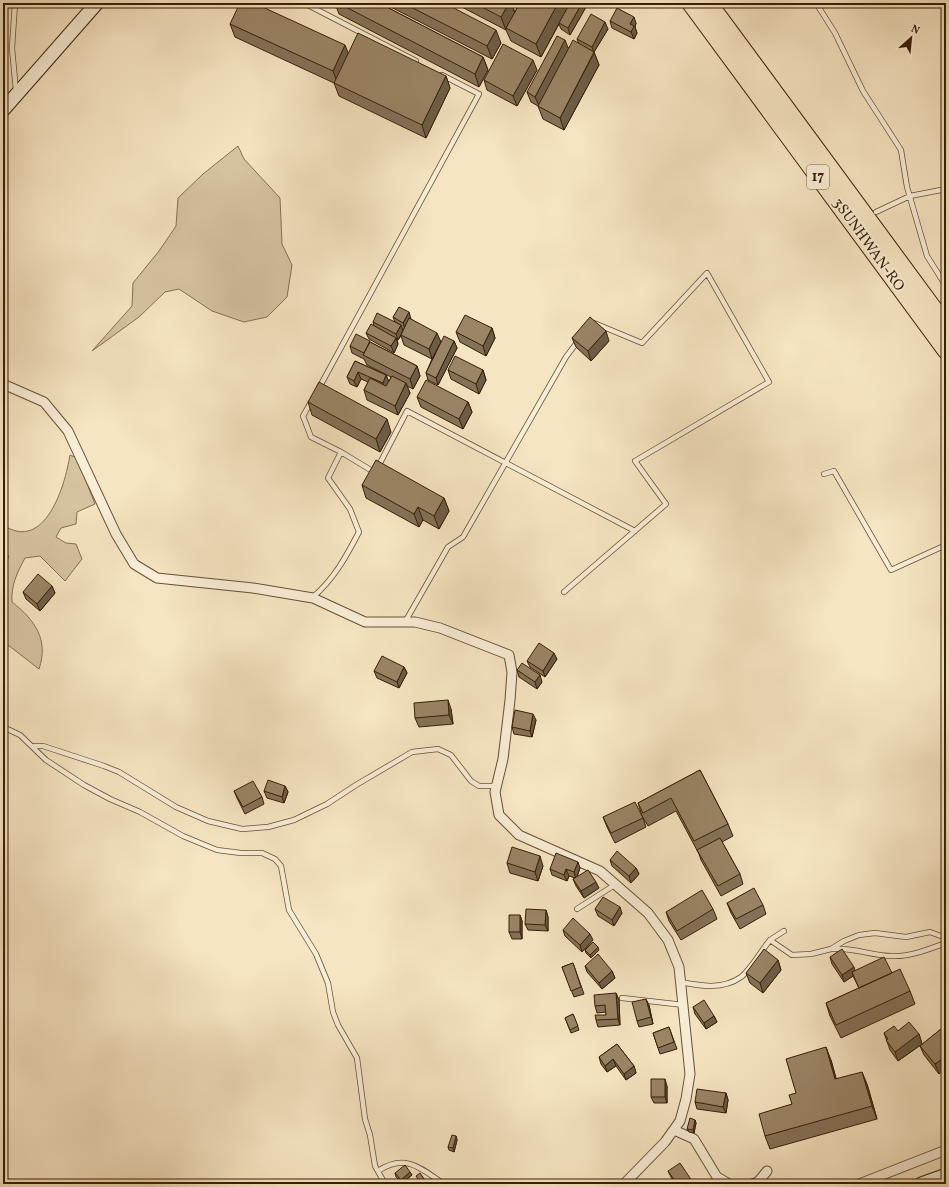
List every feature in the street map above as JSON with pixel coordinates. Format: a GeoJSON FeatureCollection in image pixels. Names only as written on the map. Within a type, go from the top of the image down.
{"type":"FeatureCollection","features":[{"type":"Feature","properties":{"kind":"highway","name":"3SUNHWAN-RO"},"geometry":{"type":"LineString","coordinates":[[690,3],[946,351]]}},
{"type":"Feature","properties":{"kind":"highway","name":"3SUNHWAN-RO"},"geometry":{"type":"LineString","coordinates":[[709,3],[946,325]]}},
{"type":"Feature","properties":{"kind":"street"},"geometry":{"type":"LineString","coordinates":[[3,110],[97,3]]}},
{"type":"Feature","properties":{"kind":"street"},"geometry":{"type":"LineString","coordinates":[[3,384],[44,402],[68,431],[116,534],[134,564],[157,578],[253,588],[313,598],[364,622],[415,622],[440,628],[509,655],[512,672],[510,700],[503,759],[495,792],[499,815],[519,835],[600,871],[616,884],[648,913],[668,940],[679,967],[690,1074],[686,1099],[680,1121],[674,1130],[665,1142],[624,1184]]}},
{"type":"Feature","properties":{"kind":"street"},"geometry":{"type":"LineString","coordinates":[[674,1130],[694,1139],[717,1177],[729,1184]]}},
{"type":"Feature","properties":{"kind":"street"},"geometry":{"type":"LineString","coordinates":[[859,1184],[946,1150]]}},
{"type":"Feature","properties":{"kind":"street"},"geometry":{"type":"LineString","coordinates":[[752,1184],[758,1182],[767,1171]]}},
{"type":"Feature","properties":{"kind":"street"},"geometry":{"type":"LineString","coordinates":[[921,1184],[946,1175]]}},
{"type":"Feature","properties":{"kind":"lane"},"geometry":{"type":"LineString","coordinates":[[15,3],[12,48],[16,94]]}},
{"type":"Feature","properties":{"kind":"lane"},"geometry":{"type":"LineString","coordinates":[[304,3],[423,65]]}},
{"type":"Feature","properties":{"kind":"lane"},"geometry":{"type":"LineString","coordinates":[[816,3],[835,33],[863,91],[901,150],[910,196],[927,256],[946,286]]}},
{"type":"Feature","properties":{"kind":"lane"},"geometry":{"type":"LineString","coordinates":[[437,72],[479,94],[304,416],[311,437],[341,452],[376,473],[407,412],[506,462],[635,531]]}},
{"type":"Feature","properties":{"kind":"lane"},"geometry":{"type":"LineString","coordinates":[[876,212],[910,196],[946,189]]}},
{"type":"Feature","properties":{"kind":"lane"},"geometry":{"type":"LineString","coordinates":[[564,592],[666,504],[636,460],[769,382],[706,273],[642,343],[593,322],[588,328]]}},
{"type":"Feature","properties":{"kind":"lane"},"geometry":{"type":"LineString","coordinates":[[940,277],[946,274]]}},
{"type":"Feature","properties":{"kind":"lane"},"geometry":{"type":"LineString","coordinates":[[405,622],[448,547],[463,537],[566,358],[584,334]]}},
{"type":"Feature","properties":{"kind":"lane"},"geometry":{"type":"LineString","coordinates":[[313,598],[328,584],[344,561],[359,532],[350,509],[328,478],[341,452]]}},
{"type":"Feature","properties":{"kind":"lane"},"geometry":{"type":"LineString","coordinates":[[824,474],[834,472],[891,570],[946,545]]}},
{"type":"Feature","properties":{"kind":"lane"},"geometry":{"type":"LineString","coordinates":[[3,727],[20,736],[46,760],[84,785],[110,799],[140,812],[183,836],[217,850],[241,854],[262,853],[270,856],[281,866],[289,910],[316,954],[328,983],[333,1012],[338,1025],[357,1058],[365,1119],[378,1171],[385,1184]]}},
{"type":"Feature","properties":{"kind":"lane"},"geometry":{"type":"LineString","coordinates":[[32,746],[44,746],[104,766],[119,772],[176,807],[208,821],[242,829],[268,827],[294,820],[327,804],[412,752],[438,749],[451,755],[471,781],[479,786],[497,786]]}},
{"type":"Feature","properties":{"kind":"lane"},"geometry":{"type":"LineString","coordinates":[[577,909],[616,884]]}},
{"type":"Feature","properties":{"kind":"lane"},"geometry":{"type":"LineString","coordinates":[[681,982],[698,986],[715,987],[732,981],[741,976],[770,940],[784,931]]}},
{"type":"Feature","properties":{"kind":"lane"},"geometry":{"type":"LineString","coordinates":[[831,949],[844,941],[859,935],[875,933],[906,937],[930,932],[946,938]]}},
{"type":"Feature","properties":{"kind":"lane"},"geometry":{"type":"LineString","coordinates":[[770,940],[792,955],[811,954],[831,949],[843,948],[891,956],[908,955],[946,943]]}},
{"type":"Feature","properties":{"kind":"lane"},"geometry":{"type":"LineString","coordinates":[[622,998],[684,1005]]}},
{"type":"Feature","properties":{"kind":"lane"},"geometry":{"type":"LineString","coordinates":[[378,1171],[386,1166],[399,1162],[411,1163],[444,1184]]}},
{"type":"Feature","properties":{"kind":"shaded area"},"geometry":{"type":"Polygon","coordinates":[[[238,146],[244,159],[280,198],[282,244],[292,265],[287,297],[267,317],[244,322],[212,311],[179,289],[165,292],[139,317],[92,351],[132,306],[133,283],[159,251],[176,226],[178,198],[203,174],[238,146]]]}},
{"type":"Feature","properties":{"kind":"shaded area"},"geometry":{"type":"Polygon","coordinates":[[[70,455],[77,458],[95,504],[77,512],[76,524],[61,528],[56,537],[66,543],[76,544],[82,559],[65,581],[40,556],[25,558],[15,579],[12,590],[12,602],[27,616],[38,631],[41,640],[42,659],[39,669],[8,645],[5,676],[3,676],[3,570],[9,556],[3,552],[3,525],[18,531],[30,530],[41,523],[50,512],[58,498],[70,455]]]}},
{"type":"Feature","properties":{"kind":"building"},"geometry":{"type":"Polygon","coordinates":[[[240,3],[254,3],[345,45],[333,71],[230,24],[240,3]]]}},
{"type":"Feature","properties":{"kind":"building"},"geometry":{"type":"Polygon","coordinates":[[[338,3],[379,3],[483,57],[475,74],[338,3]]]}},
{"type":"Feature","properties":{"kind":"building"},"geometry":{"type":"Polygon","coordinates":[[[403,3],[444,3],[496,30],[487,46],[403,3]]]}},
{"type":"Feature","properties":{"kind":"building"},"geometry":{"type":"Polygon","coordinates":[[[474,3],[509,3],[501,17],[474,3]]]}},
{"type":"Feature","properties":{"kind":"building"},"geometry":{"type":"Polygon","coordinates":[[[520,3],[558,3],[536,44],[506,28],[520,3]]]}},
{"type":"Feature","properties":{"kind":"building"},"geometry":{"type":"Polygon","coordinates":[[[570,3],[582,3],[568,28],[559,23],[570,3]]]}},
{"type":"Feature","properties":{"kind":"building"},"geometry":{"type":"Polygon","coordinates":[[[617,8],[634,17],[630,24],[634,26],[631,32],[610,21],[617,8]]]}},
{"type":"Feature","properties":{"kind":"building"},"geometry":{"type":"Polygon","coordinates":[[[591,14],[605,22],[592,47],[577,39],[591,14]]]}},
{"type":"Feature","properties":{"kind":"building"},"geometry":{"type":"Polygon","coordinates":[[[358,33],[446,76],[422,125],[334,83],[358,33]]]}},
{"type":"Feature","properties":{"kind":"building"},"geometry":{"type":"Polygon","coordinates":[[[557,36],[565,40],[535,97],[527,92],[557,36]]]}},
{"type":"Feature","properties":{"kind":"building"},"geometry":{"type":"Polygon","coordinates":[[[573,40],[594,52],[560,118],[538,106],[573,40]]]}},
{"type":"Feature","properties":{"kind":"building"},"geometry":{"type":"Polygon","coordinates":[[[503,44],[533,60],[513,96],[484,80],[503,44]]]}},
{"type":"Feature","properties":{"kind":"building"},"geometry":{"type":"Polygon","coordinates":[[[399,307],[409,312],[403,323],[393,317],[399,307]]]}},
{"type":"Feature","properties":{"kind":"building"},"geometry":{"type":"Polygon","coordinates":[[[377,313],[401,325],[396,334],[373,322],[377,313]]]}},
{"type":"Feature","properties":{"kind":"building"},"geometry":{"type":"Polygon","coordinates":[[[465,315],[492,328],[483,346],[456,332],[465,315]]]}},
{"type":"Feature","properties":{"kind":"building"},"geometry":{"type":"Polygon","coordinates":[[[590,317],[606,331],[588,351],[572,338],[590,317]]]}},
{"type":"Feature","properties":{"kind":"building"},"geometry":{"type":"Polygon","coordinates":[[[409,318],[437,333],[429,349],[401,335],[409,318]]]}},
{"type":"Feature","properties":{"kind":"building"},"geometry":{"type":"Polygon","coordinates":[[[371,324],[396,338],[391,346],[366,333],[371,324]]]}},
{"type":"Feature","properties":{"kind":"building"},"geometry":{"type":"Polygon","coordinates":[[[356,334],[370,341],[364,353],[350,346],[356,334]]]}},
{"type":"Feature","properties":{"kind":"building"},"geometry":{"type":"Polygon","coordinates":[[[444,336],[454,341],[436,378],[426,373],[444,336]]]}},
{"type":"Feature","properties":{"kind":"building"},"geometry":{"type":"Polygon","coordinates":[[[370,342],[417,366],[410,379],[363,355],[370,342]]]}},
{"type":"Feature","properties":{"kind":"building"},"geometry":{"type":"Polygon","coordinates":[[[455,356],[483,370],[476,384],[448,370],[455,356]]]}},
{"type":"Feature","properties":{"kind":"building"},"geometry":{"type":"Polygon","coordinates":[[[355,361],[386,375],[383,383],[358,372],[354,381],[347,377],[355,361]]]}},
{"type":"Feature","properties":{"kind":"building"},"geometry":{"type":"Polygon","coordinates":[[[392,376],[406,383],[395,406],[364,390],[370,378],[386,386],[392,376]]]}},
{"type":"Feature","properties":{"kind":"building"},"geometry":{"type":"Polygon","coordinates":[[[426,380],[468,402],[459,419],[417,397],[426,380]]]}},
{"type":"Feature","properties":{"kind":"building"},"geometry":{"type":"Polygon","coordinates":[[[319,382],[387,419],[376,439],[308,402],[319,382]]]}},
{"type":"Feature","properties":{"kind":"building"},"geometry":{"type":"Polygon","coordinates":[[[376,460],[444,498],[434,516],[418,507],[414,514],[362,485],[376,460]]]}},
{"type":"Feature","properties":{"kind":"building"},"geometry":{"type":"Polygon","coordinates":[[[38,574],[52,586],[37,604],[23,592],[38,574]]]}},
{"type":"Feature","properties":{"kind":"building"},"geometry":{"type":"Polygon","coordinates":[[[539,643],[554,653],[543,671],[527,661],[539,643]]]}},
{"type":"Feature","properties":{"kind":"building"},"geometry":{"type":"Polygon","coordinates":[[[382,656],[404,667],[397,682],[374,671],[382,656]]]}},
{"type":"Feature","properties":{"kind":"building"},"geometry":{"type":"Polygon","coordinates":[[[522,663],[540,675],[535,682],[517,670],[522,663]]]}},
{"type":"Feature","properties":{"kind":"building"},"geometry":{"type":"Polygon","coordinates":[[[448,700],[449,715],[415,718],[414,703],[448,700]]]}},
{"type":"Feature","properties":{"kind":"building"},"geometry":{"type":"Polygon","coordinates":[[[515,710],[533,714],[530,731],[512,727],[515,710]]]}},
{"type":"Feature","properties":{"kind":"building"},"geometry":{"type":"Polygon","coordinates":[[[700,770],[728,824],[694,841],[671,798],[643,813],[638,803],[700,770]]]}},
{"type":"Feature","properties":{"kind":"building"},"geometry":{"type":"Polygon","coordinates":[[[268,780],[285,786],[282,797],[264,791],[268,780]]]}},
{"type":"Feature","properties":{"kind":"building"},"geometry":{"type":"Polygon","coordinates":[[[253,781],[262,797],[243,807],[234,791],[253,781]]]}},
{"type":"Feature","properties":{"kind":"building"},"geometry":{"type":"Polygon","coordinates":[[[635,802],[643,818],[611,833],[603,817],[635,802]]]}},
{"type":"Feature","properties":{"kind":"building"},"geometry":{"type":"Polygon","coordinates":[[[720,838],[740,874],[718,886],[697,850],[720,838]]]}},
{"type":"Feature","properties":{"kind":"building"},"geometry":{"type":"Polygon","coordinates":[[[512,847],[540,856],[535,872],[507,863],[512,847]]]}},
{"type":"Feature","properties":{"kind":"building"},"geometry":{"type":"Polygon","coordinates":[[[617,851],[636,868],[629,876],[610,860],[617,851]]]}},
{"type":"Feature","properties":{"kind":"building"},"geometry":{"type":"Polygon","coordinates":[[[556,853],[578,862],[574,872],[566,869],[564,875],[550,869],[556,853]]]}},
{"type":"Feature","properties":{"kind":"building"},"geometry":{"type":"Polygon","coordinates":[[[588,870],[596,882],[581,891],[573,879],[588,870]]]}},
{"type":"Feature","properties":{"kind":"building"},"geometry":{"type":"Polygon","coordinates":[[[754,888],[763,905],[736,919],[727,903],[754,888]]]}},
{"type":"Feature","properties":{"kind":"building"},"geometry":{"type":"Polygon","coordinates":[[[702,890],[713,909],[677,931],[666,912],[702,890]]]}},
{"type":"Feature","properties":{"kind":"building"},"geometry":{"type":"Polygon","coordinates":[[[603,897],[620,907],[612,920],[595,909],[603,897]]]}},
{"type":"Feature","properties":{"kind":"building"},"geometry":{"type":"Polygon","coordinates":[[[526,909],[546,910],[545,925],[525,924],[526,909]]]}},
{"type":"Feature","properties":{"kind":"building"},"geometry":{"type":"Polygon","coordinates":[[[509,915],[520,915],[520,932],[509,932],[509,915]]]}},
{"type":"Feature","properties":{"kind":"building"},"geometry":{"type":"Polygon","coordinates":[[[573,918],[590,934],[580,945],[563,930],[573,918]]]}},
{"type":"Feature","properties":{"kind":"building"},"geometry":{"type":"Polygon","coordinates":[[[593,942],[598,947],[590,955],[585,950],[593,942]]]}},
{"type":"Feature","properties":{"kind":"building"},"geometry":{"type":"Polygon","coordinates":[[[764,949],[778,960],[760,983],[746,973],[764,949]]]}},
{"type":"Feature","properties":{"kind":"building"},"geometry":{"type":"Polygon","coordinates":[[[842,949],[854,967],[842,975],[830,957],[842,949]]]}},
{"type":"Feature","properties":{"kind":"building"},"geometry":{"type":"Polygon","coordinates":[[[598,954],[612,971],[599,983],[585,966],[598,954]]]}},
{"type":"Feature","properties":{"kind":"building"},"geometry":{"type":"Polygon","coordinates":[[[884,957],[892,973],[859,988],[852,972],[884,957]]]}},
{"type":"Feature","properties":{"kind":"building"},"geometry":{"type":"Polygon","coordinates":[[[573,963],[581,987],[571,991],[562,967],[573,963]]]}},
{"type":"Feature","properties":{"kind":"building"},"geometry":{"type":"Polygon","coordinates":[[[900,969],[910,991],[836,1025],[826,1003],[900,969]]]}},
{"type":"Feature","properties":{"kind":"building"},"geometry":{"type":"Polygon","coordinates":[[[616,993],[618,1019],[596,1020],[595,1015],[606,1015],[605,1005],[595,1006],[594,995],[616,993]]]}},
{"type":"Feature","properties":{"kind":"building"},"geometry":{"type":"Polygon","coordinates":[[[646,999],[651,1017],[637,1021],[632,1002],[646,999]]]}},
{"type":"Feature","properties":{"kind":"building"},"geometry":{"type":"Polygon","coordinates":[[[704,1000],[714,1016],[704,1023],[693,1007],[704,1000]]]}},
{"type":"Feature","properties":{"kind":"building"},"geometry":{"type":"Polygon","coordinates":[[[573,1014],[578,1026],[570,1030],[565,1018],[573,1014]]]}},
{"type":"Feature","properties":{"kind":"building"},"geometry":{"type":"Polygon","coordinates":[[[909,1022],[919,1034],[895,1052],[886,1040],[888,1039],[884,1033],[894,1026],[898,1031],[909,1022]]]}},
{"type":"Feature","properties":{"kind":"building"},"geometry":{"type":"Polygon","coordinates":[[[946,1025],[946,1056],[935,1064],[920,1046],[946,1025]]]}},
{"type":"Feature","properties":{"kind":"building"},"geometry":{"type":"Polygon","coordinates":[[[669,1027],[674,1042],[658,1048],[653,1033],[669,1027]]]}},
{"type":"Feature","properties":{"kind":"building"},"geometry":{"type":"Polygon","coordinates":[[[617,1044],[634,1066],[624,1074],[613,1059],[605,1066],[599,1057],[617,1044]]]}},
{"type":"Feature","properties":{"kind":"building"},"geometry":{"type":"Polygon","coordinates":[[[826,1047],[835,1079],[862,1072],[872,1106],[765,1136],[759,1114],[792,1104],[789,1095],[796,1093],[786,1059],[826,1047]]]}},
{"type":"Feature","properties":{"kind":"building"},"geometry":{"type":"Polygon","coordinates":[[[651,1079],[665,1079],[665,1097],[651,1097],[651,1079]]]}},
{"type":"Feature","properties":{"kind":"building"},"geometry":{"type":"Polygon","coordinates":[[[697,1089],[726,1093],[723,1107],[695,1102],[697,1089]]]}},
{"type":"Feature","properties":{"kind":"building"},"geometry":{"type":"Polygon","coordinates":[[[690,1118],[695,1120],[693,1130],[687,1129],[690,1118]]]}},
{"type":"Feature","properties":{"kind":"building"},"geometry":{"type":"Polygon","coordinates":[[[452,1135],[456,1136],[453,1148],[448,1147],[452,1135]]]}},
{"type":"Feature","properties":{"kind":"building"},"geometry":{"type":"Polygon","coordinates":[[[680,1163],[694,1184],[677,1184],[668,1171],[680,1163]]]}},
{"type":"Feature","properties":{"kind":"building"},"geometry":{"type":"Polygon","coordinates":[[[405,1165],[410,1172],[401,1180],[395,1173],[405,1165]]]}},
{"type":"Feature","properties":{"kind":"building"},"geometry":{"type":"Polygon","coordinates":[[[420,1173],[427,1183],[421,1184],[416,1176],[420,1173]]]}}]}
